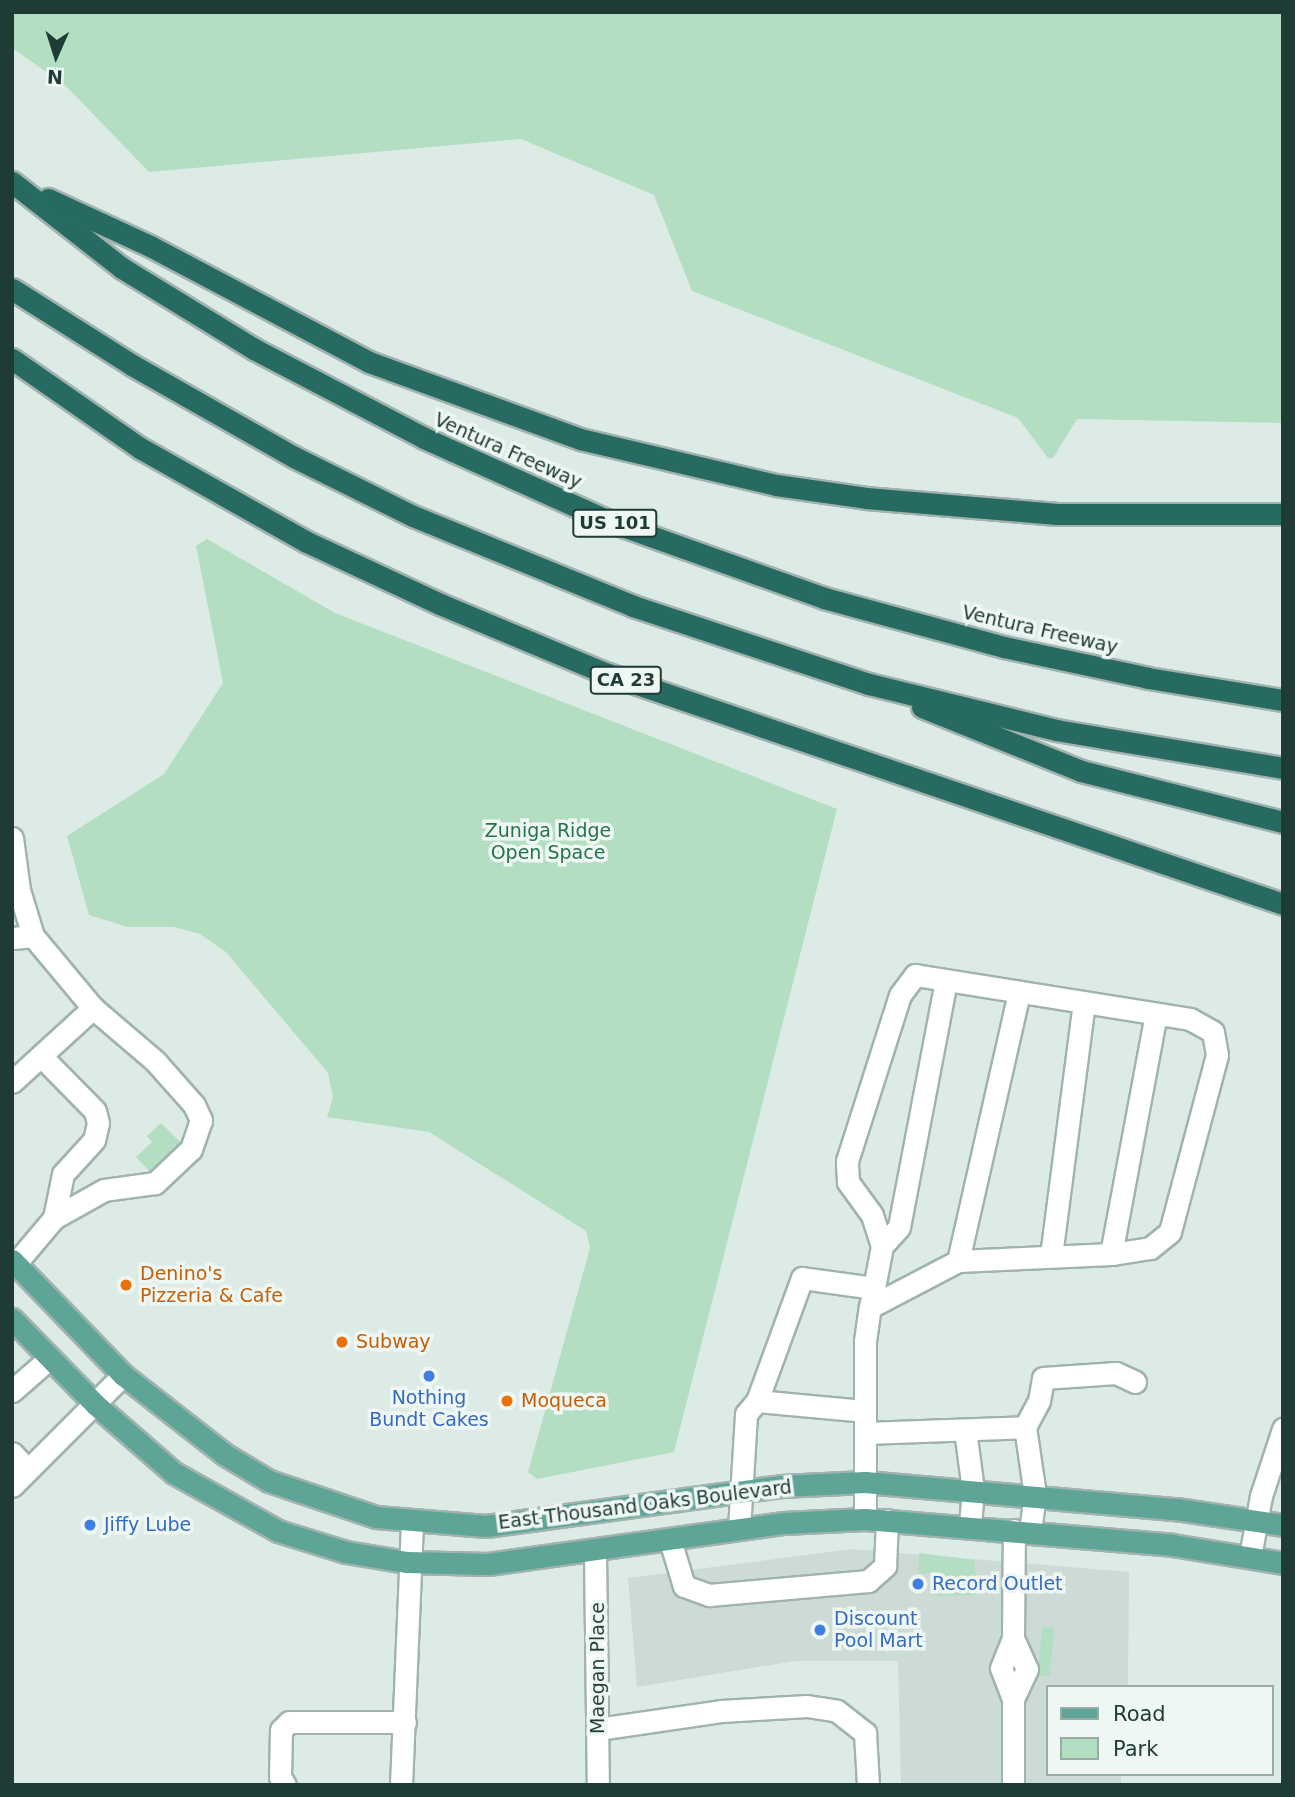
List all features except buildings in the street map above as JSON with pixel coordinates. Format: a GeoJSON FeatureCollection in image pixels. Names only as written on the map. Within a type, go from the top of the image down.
{"type":"FeatureCollection","features":[{"type":"Feature","properties":{"kind":"highway"},"geometry":{"type":"LineString","coordinates":[[13,183],[150,246],[369,362],[580,439],[776,485],[878,500],[1057,514],[1283,514]]}},
{"type":"Feature","properties":{"kind":"highway","name":"Ventura Freeway"},"geometry":{"type":"LineString","coordinates":[[13,183],[122,268],[254,349],[424,438],[611,522],[824,598],[1004,647],[1148,678],[1283,700]]}},
{"type":"Feature","properties":{"kind":"highway"},"geometry":{"type":"LineString","coordinates":[[12,289],[132,365],[283,451],[413,516],[633,606],[869,684],[1081,771],[1283,822]]}},
{"type":"Feature","properties":{"kind":"highway","name":"CA 23"},"geometry":{"type":"LineString","coordinates":[[12,359],[140,448],[307,542],[453,609],[605,673],[1283,904]]}},
{"type":"Feature","properties":{"kind":"highway"},"geometry":{"type":"LineString","coordinates":[[869,684],[1056,730],[1283,768]]}},
{"type":"Feature","properties":{"kind":"main road","name":"East Thousand Oaks Boulevard"},"geometry":{"type":"LineString","coordinates":[[15,1261],[123,1376],[224,1454],[269,1481],[320,1502],[412,1521],[486,1526],[738,1491],[865,1482],[1035,1495],[1283,1525]]}},
{"type":"Feature","properties":{"kind":"main road","name":"East Thousand Oaks Boulevard"},"geometry":{"type":"LineString","coordinates":[[12,1319],[96,1405],[174,1473],[278,1531],[346,1552],[407,1562],[488,1564],[595,1552],[739,1529],[865,1519],[1022,1530],[1283,1563]]}},
{"type":"Feature","properties":{"kind":"street"},"geometry":{"type":"LineString","coordinates":[[12,838],[23,937],[93,1009],[155,1061],[194,1105],[201,1120],[200,1134],[191,1149],[155,1183],[104,1190],[54,1218],[15,1261]]}},
{"type":"Feature","properties":{"kind":"street"},"geometry":{"type":"LineString","coordinates":[[739,1529],[738,1491],[746,1414],[757,1401],[802,1278],[872,1298],[958,1261],[1111,1254],[1150,1248],[1170,1232],[1217,1055],[1213,1032],[1190,1019],[915,975],[900,995],[847,1161],[848,1182],[872,1215],[881,1245],[872,1298],[864,1341],[865,1519]]}},
{"type":"Feature","properties":{"kind":"street"},"geometry":{"type":"LineString","coordinates":[[881,1245],[899,1227],[946,980]]}},
{"type":"Feature","properties":{"kind":"street"},"geometry":{"type":"LineString","coordinates":[[958,1261],[1019,992]]}},
{"type":"Feature","properties":{"kind":"street"},"geometry":{"type":"LineString","coordinates":[[1051,1256],[1084,1002]]}},
{"type":"Feature","properties":{"kind":"street"},"geometry":{"type":"LineString","coordinates":[[12,1082],[93,1009]]}},
{"type":"Feature","properties":{"kind":"street"},"geometry":{"type":"LineString","coordinates":[[1111,1254],[1156,1014]]}},
{"type":"Feature","properties":{"kind":"street"},"geometry":{"type":"LineString","coordinates":[[41,1056],[95,1111],[98,1123],[94,1140],[63,1174],[54,1218]]}},
{"type":"Feature","properties":{"kind":"street"},"geometry":{"type":"LineString","coordinates":[[12,1391],[50,1358]]}},
{"type":"Feature","properties":{"kind":"street"},"geometry":{"type":"LineString","coordinates":[[1013,1785],[1013,1699],[1027,1670],[1013,1638],[1022,1530],[1035,1495],[1025,1427],[1039,1401],[1043,1378],[1115,1373],[1135,1382]]}},
{"type":"Feature","properties":{"kind":"street"},"geometry":{"type":"LineString","coordinates":[[12,1486],[123,1376]]}},
{"type":"Feature","properties":{"kind":"street"},"geometry":{"type":"LineString","coordinates":[[757,1401],[864,1411]]}},
{"type":"Feature","properties":{"kind":"street"},"geometry":{"type":"LineString","coordinates":[[865,1433],[1025,1427]]}},
{"type":"Feature","properties":{"kind":"street"},"geometry":{"type":"LineString","coordinates":[[1250,1557],[1256,1521],[1283,1429]]}},
{"type":"Feature","properties":{"kind":"street"},"geometry":{"type":"LineString","coordinates":[[965,1430],[973,1490],[970,1527]]}},
{"type":"Feature","properties":{"kind":"street"},"geometry":{"type":"LineString","coordinates":[[12,1453],[28,1470]]}},
{"type":"Feature","properties":{"kind":"street"},"geometry":{"type":"LineString","coordinates":[[670,1540],[684,1586],[709,1595],[868,1581],[885,1566],[887,1520]]}},
{"type":"Feature","properties":{"kind":"street"},"geometry":{"type":"LineString","coordinates":[[401,1785],[405,1722],[407,1562],[412,1521]]}},
{"type":"Feature","properties":{"kind":"street","name":"Maegan Place"},"geometry":{"type":"LineString","coordinates":[[595,1552],[598,1785]]}},
{"type":"Feature","properties":{"kind":"street"},"geometry":{"type":"LineString","coordinates":[[598,1729],[722,1711],[807,1706],[837,1711],[865,1733],[867,1785]]}},
{"type":"Feature","properties":{"kind":"street"},"geometry":{"type":"LineString","coordinates":[[285,1785],[280,1777],[281,1730],[289,1722],[405,1722]]}},
{"type":"Feature","properties":{"kind":"shaded area"},"geometry":{"type":"Polygon","coordinates":[[[852,1549],[1129,1572],[1128,1685],[1046,1685],[1046,1776],[1121,1776],[1121,1785],[901,1785],[898,1661],[795,1661],[637,1687],[628,1578],[852,1549]]]}},
{"type":"Feature","properties":{"kind":"green space"},"geometry":{"type":"Polygon","coordinates":[[[12,12],[1283,12],[1283,423],[1077,419],[1053,458],[1048,458],[1018,418],[692,291],[654,195],[521,139],[149,172],[65,85],[12,48],[12,12]]]}},
{"type":"Feature","properties":{"kind":"green space","name":"Zuniga Ridge Open Space"},"geometry":{"type":"Polygon","coordinates":[[[207,539],[335,613],[837,809],[674,1452],[537,1479],[528,1472],[590,1248],[586,1231],[429,1132],[327,1117],[333,1097],[328,1073],[226,952],[200,934],[174,927],[128,927],[89,915],[67,836],[164,774],[223,683],[196,546],[207,539]]]}},
{"type":"Feature","properties":{"kind":"green space"},"geometry":{"type":"Polygon","coordinates":[[[161,1123],[181,1143],[150,1172],[136,1157],[152,1142],[147,1136],[161,1123]]]}},
{"type":"Feature","properties":{"kind":"green space"},"geometry":{"type":"Polygon","coordinates":[[[919,1553],[974,1560],[978,1595],[935,1596],[936,1574],[918,1573],[919,1553]]]}},
{"type":"Feature","properties":{"kind":"green space"},"geometry":{"type":"Polygon","coordinates":[[[1042,1627],[1054,1628],[1050,1677],[1038,1676],[1042,1627]]]}},
{"type":"Feature","properties":{"kind":"place","name":"Denino's Pizzeria & Cafe"},"geometry":{"type":"Point","coordinates":[126,1285]}},
{"type":"Feature","properties":{"kind":"place","name":"Subway"},"geometry":{"type":"Point","coordinates":[342,1342]}},
{"type":"Feature","properties":{"kind":"place","name":"Nothing Bundt Cakes"},"geometry":{"type":"Point","coordinates":[429,1376]}},
{"type":"Feature","properties":{"kind":"place","name":"Moqueca"},"geometry":{"type":"Point","coordinates":[507,1401]}},
{"type":"Feature","properties":{"kind":"place","name":"Jiffy Lube"},"geometry":{"type":"Point","coordinates":[90,1525]}},
{"type":"Feature","properties":{"kind":"place","name":"Record Outlet"},"geometry":{"type":"Point","coordinates":[918,1584]}},
{"type":"Feature","properties":{"kind":"place","name":"Discount Pool Mart"},"geometry":{"type":"Point","coordinates":[820,1630]}}]}
